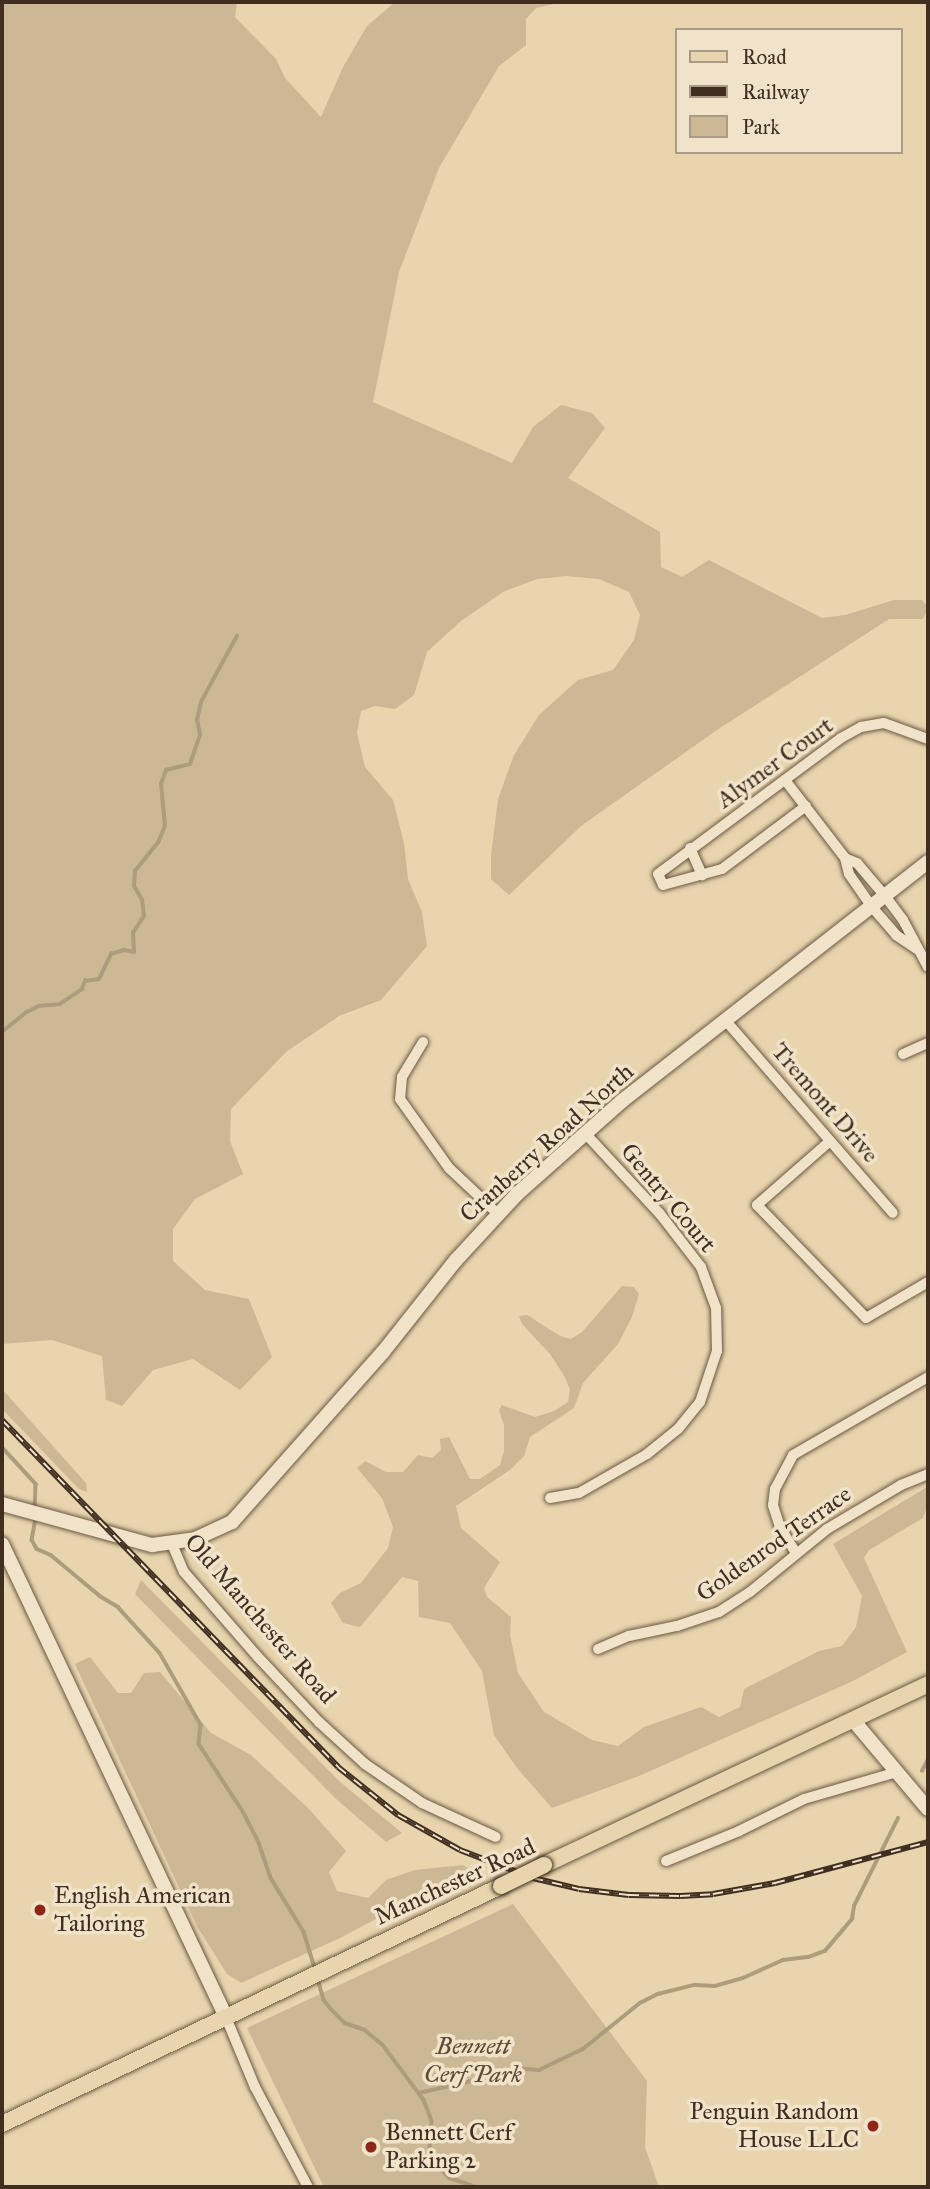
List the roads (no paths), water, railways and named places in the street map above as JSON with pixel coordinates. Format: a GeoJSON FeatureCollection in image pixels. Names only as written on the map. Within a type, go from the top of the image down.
{"type":"FeatureCollection","features":[{"type":"Feature","properties":{"kind":"main road","name":"Manchester Road"},"geometry":{"type":"LineString","coordinates":[[2,2124],[225,2015],[928,1684]]}},
{"type":"Feature","properties":{"kind":"street","name":"Alymer Court"},"geometry":{"type":"LineString","coordinates":[[806,806],[722,869],[663,885],[658,874],[690,848],[732,822],[828,747],[873,724],[892,725],[928,739]]}},
{"type":"Feature","properties":{"kind":"street"},"geometry":{"type":"LineString","coordinates":[[785,780],[845,858],[849,874],[872,907],[896,934],[918,950]]}},
{"type":"Feature","properties":{"kind":"street"},"geometry":{"type":"LineString","coordinates":[[690,848],[702,875]]}},
{"type":"Feature","properties":{"kind":"street"},"geometry":{"type":"LineString","coordinates":[[845,858],[857,863],[885,896],[903,920],[928,967]]}},
{"type":"Feature","properties":{"kind":"street","name":"Cranberry Road North"},"geometry":{"type":"LineString","coordinates":[[172,1544],[213,1533],[232,1522],[249,1506],[498,1214],[585,1133],[928,862]]}},
{"type":"Feature","properties":{"kind":"street","name":"Tremont Drive"},"geometry":{"type":"LineString","coordinates":[[726,1021],[893,1213]]}},
{"type":"Feature","properties":{"kind":"street"},"geometry":{"type":"LineString","coordinates":[[423,1042],[402,1077],[400,1099],[449,1168],[498,1214]]}},
{"type":"Feature","properties":{"kind":"street"},"geometry":{"type":"LineString","coordinates":[[903,1054],[928,1043]]}},
{"type":"Feature","properties":{"kind":"street","name":"Gentry Court"},"geometry":{"type":"LineString","coordinates":[[550,1498],[579,1493],[647,1454],[678,1429],[704,1394],[717,1350],[716,1308],[701,1267],[660,1214],[585,1133]]}},
{"type":"Feature","properties":{"kind":"street"},"geometry":{"type":"LineString","coordinates":[[830,1141],[757,1205],[866,1318],[928,1282]]}},
{"type":"Feature","properties":{"kind":"street"},"geometry":{"type":"LineString","coordinates":[[796,1553],[780,1527],[773,1505],[782,1472],[793,1455],[928,1377]]}},
{"type":"Feature","properties":{"kind":"street","name":"Goldenrod Terrace"},"geometry":{"type":"LineString","coordinates":[[598,1649],[629,1636],[677,1626],[719,1612],[760,1584],[796,1553],[868,1504],[928,1474]]}},
{"type":"Feature","properties":{"kind":"street","name":"Old Manchester Road"},"geometry":{"type":"LineString","coordinates":[[2,1504],[44,1513],[134,1542],[172,1544],[184,1572],[288,1691],[355,1756],[422,1803],[496,1837]]}},
{"type":"Feature","properties":{"kind":"street"},"geometry":{"type":"LineString","coordinates":[[2,1544],[225,2015],[255,2087],[308,2187]]}},
{"type":"Feature","properties":{"kind":"street"},"geometry":{"type":"LineString","coordinates":[[853,1720],[928,1809]]}},
{"type":"Feature","properties":{"kind":"street"},"geometry":{"type":"LineString","coordinates":[[666,1861],[739,1831],[804,1799],[897,1772]]}},
{"type":"Feature","properties":{"kind":"waterway"},"geometry":{"type":"LineString","coordinates":[[2,1032],[27,1012],[39,1006],[60,1004],[82,989],[85,981],[99,979],[111,954],[124,950],[134,952],[133,933],[144,916],[142,900],[134,886],[135,871],[158,843],[165,826],[161,784],[166,770],[190,764],[200,735],[197,720],[201,702],[237,636]]}},
{"type":"Feature","properties":{"kind":"waterway"},"geometry":{"type":"LineString","coordinates":[[2,1447],[36,1484],[35,1510]]}},
{"type":"Feature","properties":{"kind":"waterway"},"geometry":{"type":"LineString","coordinates":[[36,1518],[32,1540],[37,1549],[51,1555],[100,1596],[118,1607],[160,1653],[201,1725],[199,1744],[244,1813],[259,1843],[271,1878],[304,1932],[315,1969]]}},
{"type":"Feature","properties":{"kind":"waterway"},"geometry":{"type":"LineString","coordinates":[[922,1771],[928,1759]]}},
{"type":"Feature","properties":{"kind":"waterway"},"geometry":{"type":"LineString","coordinates":[[419,2093],[524,2069],[539,2070],[583,2049],[640,2003],[658,1994],[695,1985],[715,1986],[743,1978],[783,1960],[809,1957],[825,1951],[852,1919],[854,1906],[898,1818]]}},
{"type":"Feature","properties":{"kind":"waterway"},"geometry":{"type":"LineString","coordinates":[[318,1979],[324,2000],[332,2010],[345,2023],[365,2030],[383,2045],[424,2100],[432,2121],[432,2159],[450,2178],[476,2187]]}},
{"type":"Feature","properties":{"kind":"railway"},"geometry":{"type":"LineString","coordinates":[[2,1420],[338,1767],[398,1815],[460,1850],[533,1878],[579,1889],[629,1895],[680,1896],[713,1894],[775,1883],[928,1842]]}},
{"type":"Feature","properties":{"kind":"place","name":"English American Tailoring"},"geometry":{"type":"Point","coordinates":[40,1910]}},
{"type":"Feature","properties":{"kind":"place","name":"Penguin Random House LLC"},"geometry":{"type":"Point","coordinates":[873,2126]}},
{"type":"Feature","properties":{"kind":"place","name":"Bennett Cerf Parking 2"},"geometry":{"type":"Point","coordinates":[371,2147]}},
{"type":"Feature","properties":{"kind":"park label","name":"Bennett Cerf Park"},"geometry":{"type":"Point","coordinates":[473,2061]}}]}
